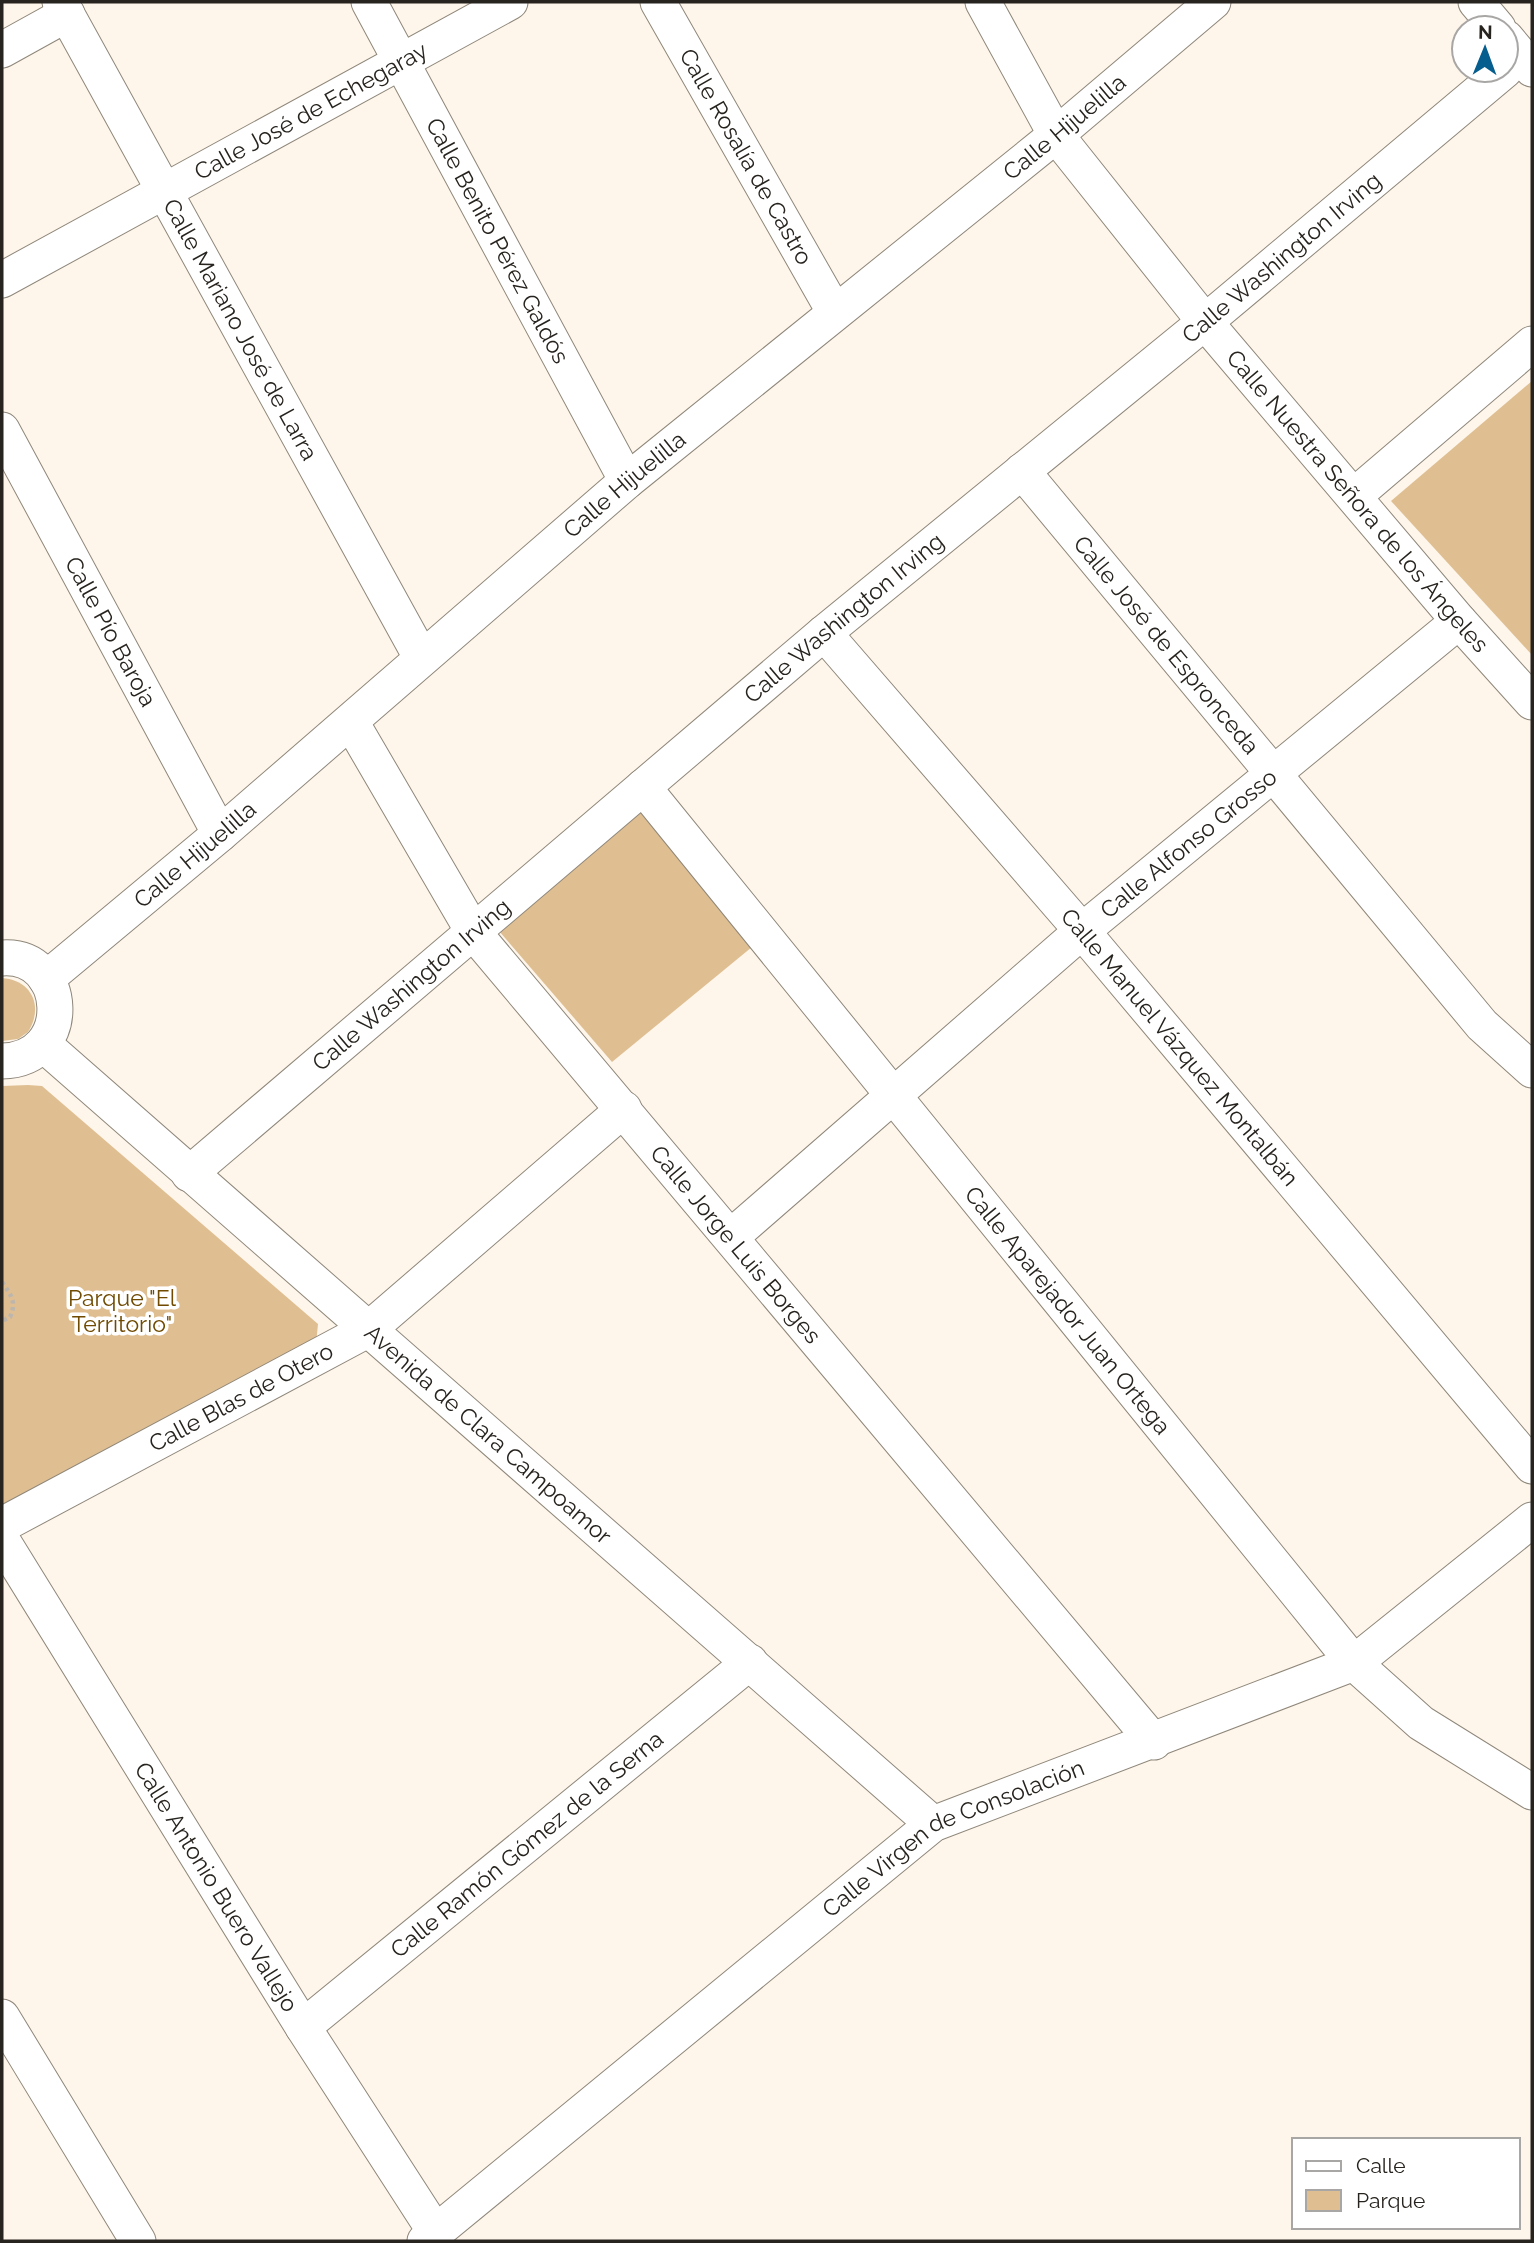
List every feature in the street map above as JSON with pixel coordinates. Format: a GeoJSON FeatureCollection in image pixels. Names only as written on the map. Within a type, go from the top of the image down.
{"type":"FeatureCollection","features":[{"type":"Feature","properties":{"kind":"street","name":"Calle Benito Pérez Galdós"},"geometry":{"type":"LineString","coordinates":[[369,2],[627,481]]}},
{"type":"Feature","properties":{"kind":"street","name":"Calle José de Echegaray"},"geometry":{"type":"LineString","coordinates":[[2,280],[510,2]]}},
{"type":"Feature","properties":{"kind":"street","name":"Calle Rosalía de Castro"},"geometry":{"type":"LineString","coordinates":[[658,2],[834,311]]}},
{"type":"Feature","properties":{"kind":"street","name":"Calle Nuestra Señora de los Ángeles"},"geometry":{"type":"LineString","coordinates":[[983,2],[1056,135],[1205,322],[1458,621],[1532,702]]}},
{"type":"Feature","properties":{"kind":"street","name":"Calle Hijuelilla"},"geometry":{"type":"LineString","coordinates":[[46,979],[351,722],[421,657],[627,481],[834,311],[1056,135],[1213,2]]}},
{"type":"Feature","properties":{"kind":"street"},"geometry":{"type":"LineString","coordinates":[[2,50],[64,8]]}},
{"type":"Feature","properties":{"kind":"street","name":"Calle Mariano José de Larra"},"geometry":{"type":"LineString","coordinates":[[64,8],[421,657]]}},
{"type":"Feature","properties":{"kind":"street","name":"Calle Washington Irving"},"geometry":{"type":"LineString","coordinates":[[189,1174],[824,633],[1205,322],[1486,84]]}},
{"type":"Feature","properties":{"kind":"street"},"geometry":{"type":"LineString","coordinates":[[1354,496],[1532,344]]}},
{"type":"Feature","properties":{"kind":"street","name":"Calle Pío Baroja"},"geometry":{"type":"LineString","coordinates":[[2,430],[220,834]]}},
{"type":"Feature","properties":{"kind":"street","name":"Calle José de Espronceda"},"geometry":{"type":"LineString","coordinates":[[1022,471],[1482,1025],[1532,1070]]}},
{"type":"Feature","properties":{"kind":"street","name":"Calle Alfonso Grosso"},"geometry":{"type":"LineString","coordinates":[[732,1236],[894,1098],[1082,931],[1458,621]]}},
{"type":"Feature","properties":{"kind":"street","name":"Calle Manuel Vázquez Montalbán"},"geometry":{"type":"LineString","coordinates":[[824,633],[1082,931],[1532,1466]]}},
{"type":"Feature","properties":{"kind":"street","name":"Calle Jorge Luis Borges"},"geometry":{"type":"LineString","coordinates":[[351,722],[474,933],[732,1236],[1154,1742]]}},
{"type":"Feature","properties":{"kind":"street","name":"Calle Aparejador Juan Ortega"},"geometry":{"type":"LineString","coordinates":[[643,787],[1354,1663],[1421,1723],[1532,1791]]}},
{"type":"Feature","properties":{"kind":"street"},"geometry":{"type":"LineString","coordinates":[[2,958],[22,961],[46,979],[54,995],[56,1013],[52,1030],[43,1044],[30,1055],[2,1061]]}},
{"type":"Feature","properties":{"kind":"street","name":"Avenida de Clara Campoamor"},"geometry":{"type":"LineString","coordinates":[[43,1044],[933,1824]]}},
{"type":"Feature","properties":{"kind":"street","name":"Calle Blas de Otero"},"geometry":{"type":"LineString","coordinates":[[2,1525],[369,1329],[624,1109]]}},
{"type":"Feature","properties":{"kind":"street","name":"Calle Virgen de Consolación"},"geometry":{"type":"LineString","coordinates":[[430,2237],[933,1824],[1154,1742],[1354,1663],[1532,1520]]}},
{"type":"Feature","properties":{"kind":"street","name":"Calle Antonio Buero Vallejo"},"geometry":{"type":"LineString","coordinates":[[2,1540],[430,2237]]}},
{"type":"Feature","properties":{"kind":"street","name":"Calle Ramón Gómez de la Serna"},"geometry":{"type":"LineString","coordinates":[[303,2027],[750,1662]]}},
{"type":"Feature","properties":{"kind":"street"},"geometry":{"type":"LineString","coordinates":[[2,2017],[138,2241]]}},
{"type":"Feature","properties":{"kind":"path"},"geometry":{"type":"LineString","coordinates":[[2,1282],[13,1298],[14,1309],[10,1317],[2,1321]]}},
{"type":"Feature","properties":{"kind":"green space"},"geometry":{"type":"Polygon","coordinates":[[[1532,381],[1532,655],[1391,501],[1532,381]]]}},
{"type":"Feature","properties":{"kind":"green space"},"geometry":{"type":"Polygon","coordinates":[[[640,812],[752,947],[612,1062],[499,931],[640,812]]]}},
{"type":"Feature","properties":{"kind":"green space"},"geometry":{"type":"Polygon","coordinates":[[[2,978],[28,989],[35,1004],[33,1023],[28,1032],[18,1039],[2,1041],[2,978]]]}},
{"type":"Feature","properties":{"kind":"green space","name":"Parque \"El Territorio\""},"geometry":{"type":"Polygon","coordinates":[[[2,1086],[42,1086],[318,1324],[316,1344],[2,1508],[2,1086]]]}}]}
